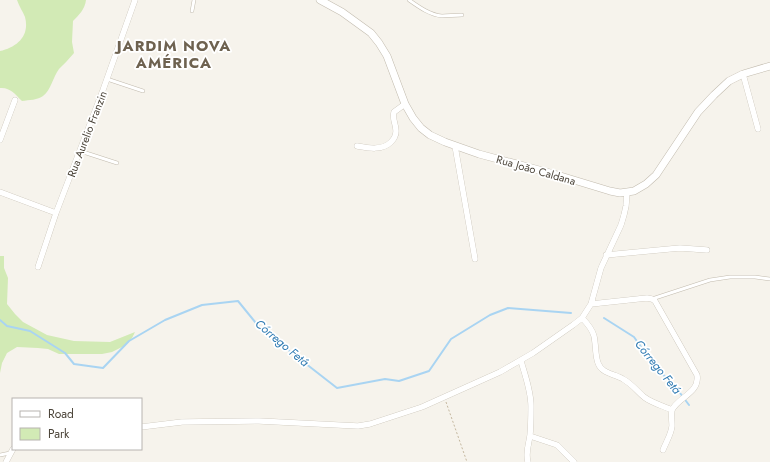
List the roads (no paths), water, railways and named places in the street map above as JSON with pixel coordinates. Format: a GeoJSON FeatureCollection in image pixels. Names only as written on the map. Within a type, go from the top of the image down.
{"type":"FeatureCollection","features":[{"type":"Feature","properties":{"kind":"street","name":"Rua Aurelio Franzin"},"geometry":{"type":"LineString","coordinates":[[38,267],[56,213],[107,79],[135,0]]}},
{"type":"Feature","properties":{"kind":"street","name":"Rua João Caldana"},"geometry":{"type":"LineString","coordinates":[[320,0],[342,12],[371,33],[387,56],[405,104],[413,118],[421,128],[430,135],[455,146],[620,193],[634,191],[646,184],[656,175],[698,112],[729,81],[744,74],[770,66]]}},
{"type":"Feature","properties":{"kind":"street"},"geometry":{"type":"LineString","coordinates":[[744,74],[758,129]]}},
{"type":"Feature","properties":{"kind":"street"},"geometry":{"type":"LineString","coordinates":[[0,140],[15,100]]}},
{"type":"Feature","properties":{"kind":"street"},"geometry":{"type":"LineString","coordinates":[[357,146],[381,148],[389,144],[394,139],[396,132],[393,118],[394,112],[405,104]]}},
{"type":"Feature","properties":{"kind":"street"},"geometry":{"type":"LineString","coordinates":[[455,146],[475,259]]}},
{"type":"Feature","properties":{"kind":"street"},"geometry":{"type":"LineString","coordinates":[[0,192],[56,213]]}},
{"type":"Feature","properties":{"kind":"street"},"geometry":{"type":"LineString","coordinates":[[142,427],[182,422],[259,421],[358,426],[370,424],[422,407],[500,372],[521,361],[582,318],[591,304],[600,268],[621,225],[626,206],[627,192]]}},
{"type":"Feature","properties":{"kind":"street"},"geometry":{"type":"LineString","coordinates":[[606,255],[680,248],[707,250]]}},
{"type":"Feature","properties":{"kind":"street"},"geometry":{"type":"LineString","coordinates":[[591,304],[641,299],[652,299],[655,301],[697,375],[697,384],[672,410],[671,432],[663,450]]}},
{"type":"Feature","properties":{"kind":"street"},"geometry":{"type":"LineString","coordinates":[[582,318],[592,331],[596,358],[601,369],[630,384],[645,398],[672,410]]}},
{"type":"Feature","properties":{"kind":"street"},"geometry":{"type":"LineString","coordinates":[[521,361],[528,384],[531,404],[530,436],[526,450],[528,462]]}},
{"type":"Feature","properties":{"kind":"street"},"geometry":{"type":"LineString","coordinates":[[530,436],[557,445],[574,462]]}},
{"type":"Feature","properties":{"kind":"street"},"geometry":{"type":"LineString","coordinates":[[6,462],[11,451]]}},
{"type":"Feature","properties":{"kind":"lane"},"geometry":{"type":"LineString","coordinates":[[192,11],[194,0]]}},
{"type":"Feature","properties":{"kind":"lane"},"geometry":{"type":"LineString","coordinates":[[410,0],[431,14],[441,16],[462,15]]}},
{"type":"Feature","properties":{"kind":"lane"},"geometry":{"type":"LineString","coordinates":[[107,79],[143,91]]}},
{"type":"Feature","properties":{"kind":"lane"},"geometry":{"type":"LineString","coordinates":[[80,151],[117,163]]}},
{"type":"Feature","properties":{"kind":"lane"},"geometry":{"type":"LineString","coordinates":[[652,299],[710,280],[730,277],[756,277],[770,279]]}},
{"type":"Feature","properties":{"kind":"lane"},"geometry":{"type":"LineString","coordinates":[[0,455],[11,451]]}},
{"type":"Feature","properties":{"kind":"waterway","name":"Córrego Fetá"},"geometry":{"type":"LineString","coordinates":[[0,320],[7,326],[30,331],[65,353],[74,364],[103,368],[129,341],[165,320],[202,305],[238,301],[260,328],[337,388],[385,379],[399,381],[429,371],[451,339],[490,315],[508,308],[571,313]]}},
{"type":"Feature","properties":{"kind":"waterway","name":"Córrego Fetá"},"geometry":{"type":"LineString","coordinates":[[604,318],[634,337],[656,368],[674,385],[689,405]]}},
{"type":"Feature","properties":{"kind":"district","name":"JARDIM NOVA AMÉRICA"},"geometry":{"type":"Point","coordinates":[174,54]}}]}
